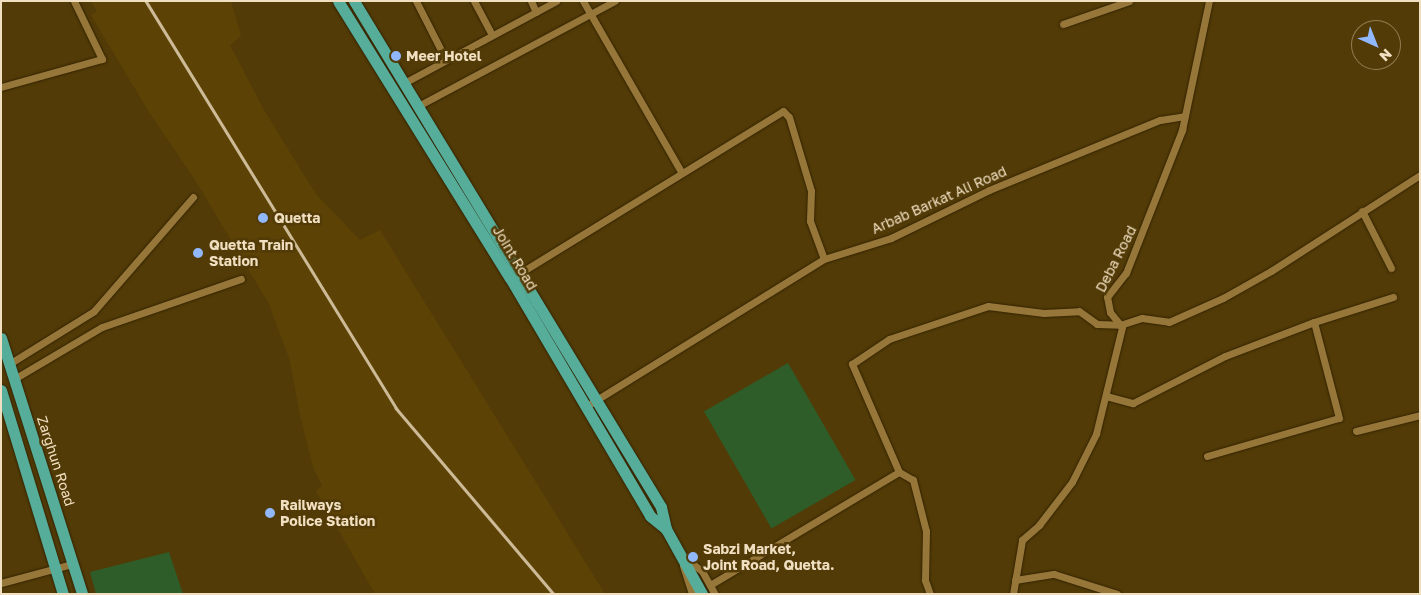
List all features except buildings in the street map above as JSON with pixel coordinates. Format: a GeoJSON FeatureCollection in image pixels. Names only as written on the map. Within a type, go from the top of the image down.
{"type":"FeatureCollection","features":[{"type":"Feature","properties":{"kind":"main road","name":"Joint Road"},"geometry":{"type":"LineString","coordinates":[[338,1],[510,278],[650,516],[666,529]]}},
{"type":"Feature","properties":{"kind":"main road","name":"Joint Road"},"geometry":{"type":"LineString","coordinates":[[354,1],[661,507],[666,529],[694,580],[706,589]]}},
{"type":"Feature","properties":{"kind":"main road","name":"Zarghun Road"},"geometry":{"type":"LineString","coordinates":[[1,338],[82,594]]}},
{"type":"Feature","properties":{"kind":"main road"},"geometry":{"type":"LineString","coordinates":[[1,390],[64,594]]}},
{"type":"Feature","properties":{"kind":"street"},"geometry":{"type":"LineString","coordinates":[[1,87],[102,59],[74,1]]}},
{"type":"Feature","properties":{"kind":"street"},"geometry":{"type":"LineString","coordinates":[[416,1],[446,60]]}},
{"type":"Feature","properties":{"kind":"street"},"geometry":{"type":"LineString","coordinates":[[474,1],[492,35]]}},
{"type":"Feature","properties":{"kind":"street"},"geometry":{"type":"LineString","coordinates":[[531,1],[536,12]]}},
{"type":"Feature","properties":{"kind":"street"},"geometry":{"type":"LineString","coordinates":[[404,83],[556,1]]}},
{"type":"Feature","properties":{"kind":"street"},"geometry":{"type":"LineString","coordinates":[[583,1],[589,15],[682,173]]}},
{"type":"Feature","properties":{"kind":"street"},"geometry":{"type":"LineString","coordinates":[[418,106],[615,1]]}},
{"type":"Feature","properties":{"kind":"street"},"geometry":{"type":"LineString","coordinates":[[1063,24],[1130,1]]}},
{"type":"Feature","properties":{"kind":"street","name":"Deba Road"},"geometry":{"type":"LineString","coordinates":[[1120,325],[1110,312],[1107,297],[1126,272],[1150,219],[1185,116],[1209,1]]}},
{"type":"Feature","properties":{"kind":"street"},"geometry":{"type":"LineString","coordinates":[[520,273],[783,111],[789,116],[811,191],[810,221],[824,259]]}},
{"type":"Feature","properties":{"kind":"street","name":"Arbab Barkat Ali Road"},"geometry":{"type":"LineString","coordinates":[[585,407],[824,259],[891,238],[989,190],[1160,120],[1185,116]]}},
{"type":"Feature","properties":{"kind":"street"},"geometry":{"type":"LineString","coordinates":[[930,594],[925,580],[926,531],[913,480],[899,472],[852,364],[889,339],[988,306],[1044,313],[1079,311],[1097,324],[1120,325],[1142,318],[1170,322],[1223,298],[1271,271],[1420,175]]}},
{"type":"Feature","properties":{"kind":"street"},"geometry":{"type":"LineString","coordinates":[[9,364],[94,311],[193,197]]}},
{"type":"Feature","properties":{"kind":"street"},"geometry":{"type":"LineString","coordinates":[[1362,212],[1391,268]]}},
{"type":"Feature","properties":{"kind":"street"},"geometry":{"type":"LineString","coordinates":[[14,380],[102,328],[242,279]]}},
{"type":"Feature","properties":{"kind":"street"},"geometry":{"type":"LineString","coordinates":[[1106,396],[1133,403],[1225,356],[1314,322],[1393,297]]}},
{"type":"Feature","properties":{"kind":"street"},"geometry":{"type":"LineString","coordinates":[[1207,456],[1339,418],[1314,322]]}},
{"type":"Feature","properties":{"kind":"street"},"geometry":{"type":"LineString","coordinates":[[1013,594],[1022,540],[1039,524],[1072,482],[1096,434],[1106,396],[1120,325]]}},
{"type":"Feature","properties":{"kind":"street"},"geometry":{"type":"LineString","coordinates":[[1356,431],[1420,415]]}},
{"type":"Feature","properties":{"kind":"street"},"geometry":{"type":"LineString","coordinates":[[706,589],[899,472]]}},
{"type":"Feature","properties":{"kind":"street"},"geometry":{"type":"LineString","coordinates":[[680,554],[702,571],[706,589],[715,594]]}},
{"type":"Feature","properties":{"kind":"street"},"geometry":{"type":"LineString","coordinates":[[680,554],[692,594]]}},
{"type":"Feature","properties":{"kind":"street"},"geometry":{"type":"LineString","coordinates":[[1,582],[72,564]]}},
{"type":"Feature","properties":{"kind":"street"},"geometry":{"type":"LineString","coordinates":[[1016,580],[1054,574],[1118,594]]}},
{"type":"Feature","properties":{"kind":"shaded area"},"geometry":{"type":"Polygon","coordinates":[[[91,1],[231,1],[241,36],[230,45],[264,110],[302,172],[316,194],[360,240],[380,230],[605,594],[375,594],[316,491],[322,486],[313,467],[299,411],[290,361],[269,304],[197,183],[147,109],[91,15],[97,11],[91,1]]]}},
{"type":"Feature","properties":{"kind":"green space"},"geometry":{"type":"Polygon","coordinates":[[[788,363],[856,480],[771,528],[704,412],[788,363]]]}},
{"type":"Feature","properties":{"kind":"green space"},"geometry":{"type":"Polygon","coordinates":[[[169,552],[183,594],[96,594],[90,572],[169,552]]]}},
{"type":"Feature","properties":{"kind":"railway"},"geometry":{"type":"LineString","coordinates":[[146,1],[396,408],[554,594]]}},
{"type":"Feature","properties":{"kind":"place","name":"Meer Hotel"},"geometry":{"type":"Point","coordinates":[396,56]}},
{"type":"Feature","properties":{"kind":"place","name":"Quetta"},"geometry":{"type":"Point","coordinates":[263,218]}},
{"type":"Feature","properties":{"kind":"place","name":"Quetta Train Station"},"geometry":{"type":"Point","coordinates":[198,253]}},
{"type":"Feature","properties":{"kind":"place","name":"Railways Police Station"},"geometry":{"type":"Point","coordinates":[270,513]}},
{"type":"Feature","properties":{"kind":"place","name":"Sabzi Market, Joint Road, Quetta."},"geometry":{"type":"Point","coordinates":[693,557]}}]}
